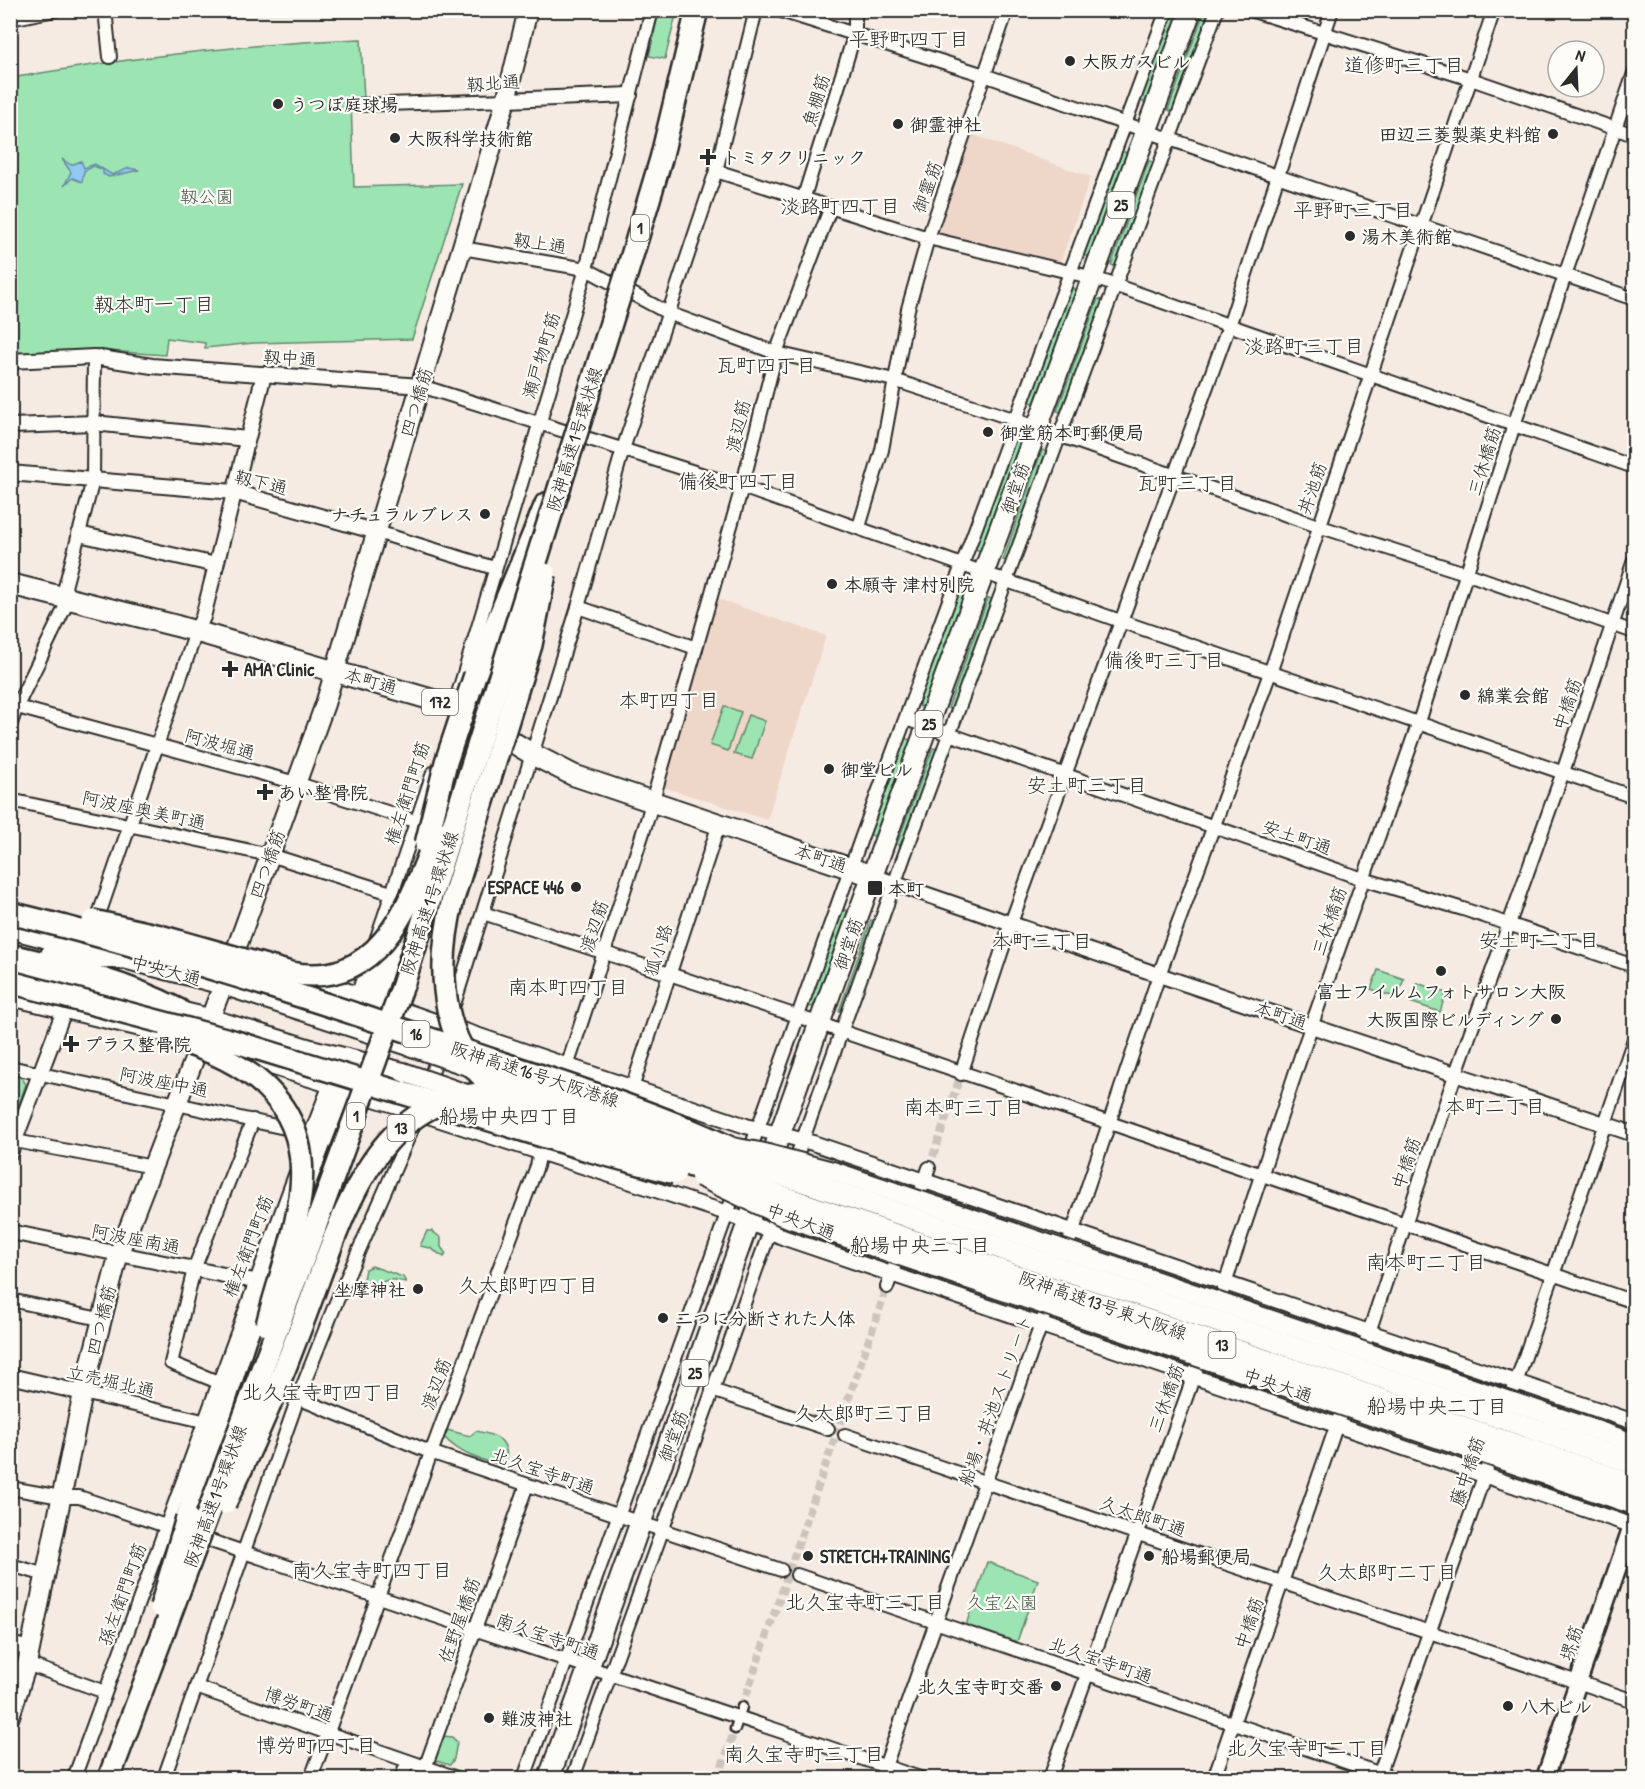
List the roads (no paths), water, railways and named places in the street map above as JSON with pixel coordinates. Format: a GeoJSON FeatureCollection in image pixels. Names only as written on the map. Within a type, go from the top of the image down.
{"type":"FeatureCollection","features":[{"type":"Feature","properties":{"kind":"highway","name":"阪神高速1号環状線"},"geometry":{"type":"LineString","coordinates":[[109,1779],[386,1036],[564,472],[567,436],[660,159],[697,10]]}},
{"type":"Feature","properties":{"kind":"highway","name":"御堂筋"},"geometry":{"type":"LineString","coordinates":[[549,1779],[873,876],[1191,10]]}},
{"type":"Feature","properties":{"kind":"highway"},"geometry":{"type":"LineString","coordinates":[[365,995],[398,895],[428,836],[446,762],[475,675],[567,436]]}},
{"type":"Feature","properties":{"kind":"highway","name":"1"},"geometry":{"type":"LineString","coordinates":[[564,472],[531,645],[447,922],[442,975],[444,996],[453,1030],[470,1059],[492,1087],[525,1107],[621,1142],[810,1205]]}},
{"type":"Feature","properties":{"kind":"highway","name":"本町通"},"geometry":{"type":"LineString","coordinates":[[10,584],[196,632],[454,706],[532,754],[573,775],[873,876]]}},
{"type":"Feature","properties":{"kind":"highway"},"geometry":{"type":"LineString","coordinates":[[10,904],[160,936],[291,973],[319,975],[347,968],[366,957],[383,942],[406,910],[494,699]]}},
{"type":"Feature","properties":{"kind":"highway","name":"阪神高速16号大阪港線"},"geometry":{"type":"LineString","coordinates":[[10,913],[237,975],[632,1106],[812,1184]]}},
{"type":"Feature","properties":{"kind":"highway"},"geometry":{"type":"LineString","coordinates":[[10,944],[119,982],[178,1010]]}},
{"type":"Feature","properties":{"kind":"highway"},"geometry":{"type":"LineString","coordinates":[[10,955],[55,960],[122,958]]}},
{"type":"Feature","properties":{"kind":"highway"},"geometry":{"type":"LineString","coordinates":[[10,982],[348,1074],[615,1159],[810,1205]]}},
{"type":"Feature","properties":{"kind":"highway"},"geometry":{"type":"LineString","coordinates":[[10,993],[195,1045],[229,1058],[262,1082],[290,1123],[300,1153],[299,1204],[244,1418]]}},
{"type":"Feature","properties":{"kind":"highway"},"geometry":{"type":"LineString","coordinates":[[119,1752],[187,1518],[244,1341],[329,1118],[335,1086]]}},
{"type":"Feature","properties":{"kind":"highway","name":"13"},"geometry":{"type":"LineString","coordinates":[[170,1620],[264,1422],[354,1191],[380,1148],[413,1118],[444,1102],[476,1094],[495,1093],[539,1097],[812,1184]]}},
{"type":"Feature","properties":{"kind":"highway","name":"阪神高速13号東大阪線"},"geometry":{"type":"LineString","coordinates":[[812,1184],[1635,1464]]}},
{"type":"Feature","properties":{"kind":"highway","name":"阪神高速13号東大阪線"},"geometry":{"type":"LineString","coordinates":[[810,1205],[1635,1485]]}},
{"type":"Feature","properties":{"kind":"main road","name":"四つ橋筋"},"geometry":{"type":"LineString","coordinates":[[11,1714],[29,1656],[83,1393],[100,1319],[119,1253],[223,985],[335,671],[506,100],[528,10]]}},
{"type":"Feature","properties":{"kind":"main road","name":"中央大通"},"geometry":{"type":"LineString","coordinates":[[10,929],[223,985],[684,1139],[760,1152],[836,1172],[1635,1443]]}},
{"type":"Feature","properties":{"kind":"main road","name":"中央大通"},"geometry":{"type":"LineString","coordinates":[[10,970],[209,1018],[311,1049],[403,1072],[678,1166],[782,1216],[1635,1505]]}},
{"type":"Feature","properties":{"kind":"main road","name":"堺筋"},"geometry":{"type":"LineString","coordinates":[[1545,1779],[1634,1524]]}},
{"type":"Feature","properties":{"kind":"street"},"geometry":{"type":"LineString","coordinates":[[10,19],[55,10]]}},
{"type":"Feature","properties":{"kind":"street"},"geometry":{"type":"LineString","coordinates":[[105,10],[110,57]]}},
{"type":"Feature","properties":{"kind":"street","name":"瀬戸物町筋"},"geometry":{"type":"LineString","coordinates":[[454,706],[586,269],[652,10]]}},
{"type":"Feature","properties":{"kind":"street"},"geometry":{"type":"LineString","coordinates":[[164,1779],[298,1398],[335,1305],[419,1113],[578,606],[623,449],[716,171],[756,10]]}},
{"type":"Feature","properties":{"kind":"street"},"geometry":{"type":"LineString","coordinates":[[778,10],[986,76],[1635,299]]}},
{"type":"Feature","properties":{"kind":"street","name":"魚棚筋"},"geometry":{"type":"LineString","coordinates":[[803,200],[855,33],[855,10]]}},
{"type":"Feature","properties":{"kind":"street","name":"御霊筋"},"geometry":{"type":"LineString","coordinates":[[859,527],[882,450],[908,309],[928,238],[1007,10]]}},
{"type":"Feature","properties":{"kind":"street"},"geometry":{"type":"LineString","coordinates":[[524,1779],[851,868],[1167,10]]}},
{"type":"Feature","properties":{"kind":"street"},"geometry":{"type":"LineString","coordinates":[[573,1779],[895,884],[1217,10]]}},
{"type":"Feature","properties":{"kind":"street"},"geometry":{"type":"LineString","coordinates":[[1250,10],[1471,79],[1635,135]]}},
{"type":"Feature","properties":{"kind":"street"},"geometry":{"type":"LineString","coordinates":[[961,1074],[1011,923],[1067,777],[1230,323],[1332,10]]}},
{"type":"Feature","properties":{"kind":"street","name":"丼池筋"},"geometry":{"type":"LineString","coordinates":[[1159,975],[1270,673],[1494,10]]}},
{"type":"Feature","properties":{"kind":"street","name":"三休橋筋"},"geometry":{"type":"LineString","coordinates":[[1050,1779],[1227,1282],[1312,1026],[1419,722],[1514,426],[1568,275],[1635,73]]}},
{"type":"Feature","properties":{"kind":"street","name":"靱北通"},"geometry":{"type":"LineString","coordinates":[[358,105],[630,95]]}},
{"type":"Feature","properties":{"kind":"street"},"geometry":{"type":"LineString","coordinates":[[716,171],[830,209],[928,238],[1061,271],[1071,271],[1116,285],[1230,323],[1514,426],[1635,466]]}},
{"type":"Feature","properties":{"kind":"street","name":"渡辺筋"},"geometry":{"type":"LineString","coordinates":[[311,1779],[540,1153],[652,801],[742,487],[776,353],[830,209]]}},
{"type":"Feature","properties":{"kind":"street","name":"靱上通"},"geometry":{"type":"LineString","coordinates":[[462,248],[586,269],[668,313],[776,353],[894,380],[1635,632]]}},
{"type":"Feature","properties":{"kind":"street"},"geometry":{"type":"LineString","coordinates":[[10,726],[14,705],[69,600],[65,587],[93,480],[94,357]]}},
{"type":"Feature","properties":{"kind":"street","name":"靱中通"},"geometry":{"type":"LineString","coordinates":[[10,361],[94,357],[152,366],[421,386],[540,423],[567,436],[623,449],[742,487],[1123,622],[1635,797]]}},
{"type":"Feature","properties":{"kind":"street"},"geometry":{"type":"LineString","coordinates":[[95,926],[156,745],[203,617],[264,374]]}},
{"type":"Feature","properties":{"kind":"street"},"geometry":{"type":"LineString","coordinates":[[10,426],[93,423],[247,439]]}},
{"type":"Feature","properties":{"kind":"street","name":"靱下通"},"geometry":{"type":"LineString","coordinates":[[10,473],[234,492],[494,568]]}},
{"type":"Feature","properties":{"kind":"street"},"geometry":{"type":"LineString","coordinates":[[79,534],[216,565]]}},
{"type":"Feature","properties":{"kind":"street","name":"中橋筋"},"geometry":{"type":"LineString","coordinates":[[1214,1779],[1635,560]]}},
{"type":"Feature","properties":{"kind":"street"},"geometry":{"type":"LineString","coordinates":[[578,606],[696,648]]}},
{"type":"Feature","properties":{"kind":"street","name":"阿波堀通"},"geometry":{"type":"LineString","coordinates":[[14,705],[296,783],[418,822]]}},
{"type":"Feature","properties":{"kind":"street","name":"権左衛門町筋"},"geometry":{"type":"LineString","coordinates":[[398,895],[454,706]]}},
{"type":"Feature","properties":{"kind":"street","name":"安土町通"},"geometry":{"type":"LineString","coordinates":[[906,719],[1363,879],[1635,966]]}},
{"type":"Feature","properties":{"kind":"street","name":"阿波座奥美町通"},"geometry":{"type":"LineString","coordinates":[[10,801],[270,855],[398,895]]}},
{"type":"Feature","properties":{"kind":"street","name":"狐小路"},"geometry":{"type":"LineString","coordinates":[[632,1088],[719,824]]}},
{"type":"Feature","properties":{"kind":"street","name":"本町通"},"geometry":{"type":"LineString","coordinates":[[873,876],[1159,975],[1635,1134]]}},
{"type":"Feature","properties":{"kind":"street"},"geometry":{"type":"LineString","coordinates":[[10,904],[199,951],[235,952],[447,1025]]}},
{"type":"Feature","properties":{"kind":"street"},"geometry":{"type":"LineString","coordinates":[[483,913],[820,1024],[1553,1276],[1635,1302]]}},
{"type":"Feature","properties":{"kind":"street","name":"船場・丼池ストリート"},"geometry":{"type":"LineString","coordinates":[[883,1773],[1041,1326],[1159,975]]}},
{"type":"Feature","properties":{"kind":"street"},"geometry":{"type":"LineString","coordinates":[[73,985],[41,1074],[12,1144],[153,1167]]}},
{"type":"Feature","properties":{"kind":"street"},"geometry":{"type":"LineString","coordinates":[[10,999],[199,1044],[419,1113]]}},
{"type":"Feature","properties":{"kind":"street","name":"中央大通"},"geometry":{"type":"LineString","coordinates":[[321,1016],[447,1025],[757,1129],[803,1140]]}},
{"type":"Feature","properties":{"kind":"street","name":"藤中橋筋"},"geometry":{"type":"LineString","coordinates":[[1378,1776],[1485,1476],[1635,1039]]}},
{"type":"Feature","properties":{"kind":"street","name":"中央大通"},"geometry":{"type":"LineString","coordinates":[[311,1049],[419,1113],[727,1213],[889,1284],[1041,1326],[1634,1524]]}},
{"type":"Feature","properties":{"kind":"street","name":"阿波座中通"},"geometry":{"type":"LineString","coordinates":[[10,1067],[310,1134]]}},
{"type":"Feature","properties":{"kind":"street","name":"権左衛門町筋"},"geometry":{"type":"LineString","coordinates":[[203,1421],[310,1134],[335,1086]]}},
{"type":"Feature","properties":{"kind":"street"},"geometry":{"type":"LineString","coordinates":[[218,1382],[171,1364],[194,1269],[253,1120]]}},
{"type":"Feature","properties":{"kind":"street"},"geometry":{"type":"LineString","coordinates":[[803,1140],[926,1174],[1073,1231],[1635,1422]]}},
{"type":"Feature","properties":{"kind":"street"},"geometry":{"type":"LineString","coordinates":[[750,1148],[777,1211]]}},
{"type":"Feature","properties":{"kind":"street"},"geometry":{"type":"LineString","coordinates":[[733,1197],[795,1162]]}},
{"type":"Feature","properties":{"kind":"street"},"geometry":{"type":"LineString","coordinates":[[889,1284],[926,1174]]}},
{"type":"Feature","properties":{"kind":"street","name":"阿波座南通"},"geometry":{"type":"LineString","coordinates":[[10,1232],[254,1281]]}},
{"type":"Feature","properties":{"kind":"street"},"geometry":{"type":"LineString","coordinates":[[10,1300],[100,1319]]}},
{"type":"Feature","properties":{"kind":"street","name":"立売堀北通"},"geometry":{"type":"LineString","coordinates":[[10,1376],[203,1421]]}},
{"type":"Feature","properties":{"kind":"street"},"geometry":{"type":"LineString","coordinates":[[712,1390],[828,1429]]}},
{"type":"Feature","properties":{"kind":"street","name":"北久宝寺町通"},"geometry":{"type":"LineString","coordinates":[[298,1398],[430,1452],[781,1570]]}},
{"type":"Feature","properties":{"kind":"street","name":"孫左衛門町筋"},"geometry":{"type":"LineString","coordinates":[[74,1779],[203,1421]]}},
{"type":"Feature","properties":{"kind":"street","name":"久太郎町通"},"geometry":{"type":"LineString","coordinates":[[845,1435],[1635,1701]]}},
{"type":"Feature","properties":{"kind":"street","name":"佐野屋橋筋"},"geometry":{"type":"LineString","coordinates":[[425,1768],[527,1485]]}},
{"type":"Feature","properties":{"kind":"street","name":"南久宝寺町通"},"geometry":{"type":"LineString","coordinates":[[10,1488],[61,1497],[80,1497],[739,1718],[883,1773],[920,1779]]}},
{"type":"Feature","properties":{"kind":"street"},"geometry":{"type":"LineString","coordinates":[[10,1565],[46,1575]]}},
{"type":"Feature","properties":{"kind":"street","name":"北久宝寺町通"},"geometry":{"type":"LineString","coordinates":[[797,1575],[1378,1776],[1393,1779]]}},
{"type":"Feature","properties":{"kind":"street"},"geometry":{"type":"LineString","coordinates":[[10,1644],[29,1656],[105,1692]]}},
{"type":"Feature","properties":{"kind":"street","name":"博労町通"},"geometry":{"type":"LineString","coordinates":[[196,1687],[457,1779]]}},
{"type":"Feature","properties":{"kind":"street"},"geometry":{"type":"LineString","coordinates":[[401,1779],[408,1762]]}},
{"type":"Feature","properties":{"kind":"water"},"geometry":{"type":"Polygon","coordinates":[[[62,159],[71,165],[81,161],[84,168],[95,164],[112,175],[129,168],[139,170],[109,177],[103,174],[103,170],[94,166],[84,171],[82,182],[72,178],[64,186],[71,172],[62,159]]]}},
{"type":"Feature","properties":{"kind":"tunnel"},"geometry":{"type":"LineString","coordinates":[[929,1168],[961,1074]]}},
{"type":"Feature","properties":{"kind":"tunnel"},"geometry":{"type":"LineString","coordinates":[[742,1707],[886,1290]]}},
{"type":"Feature","properties":{"kind":"tunnel"},"geometry":{"type":"LineString","coordinates":[[718,1778],[735,1729]]}},
{"type":"Feature","properties":{"kind":"place","name":"大阪ガスビル"},"geometry":{"type":"Point","coordinates":[1070,61]}},
{"type":"Feature","properties":{"kind":"place","name":"うつぼ庭球場"},"geometry":{"type":"Point","coordinates":[278,104]}},
{"type":"Feature","properties":{"kind":"place","name":"御霊神社"},"geometry":{"type":"Point","coordinates":[898,124]}},
{"type":"Feature","properties":{"kind":"place","name":"田辺三菱製薬史料館"},"geometry":{"type":"Point","coordinates":[1553,134]}},
{"type":"Feature","properties":{"kind":"place","name":"大阪科学技術館"},"geometry":{"type":"Point","coordinates":[395,138]}},
{"type":"Feature","properties":{"kind":"place","name":"トミタクリニック"},"geometry":{"type":"Point","coordinates":[708,157]}},
{"type":"Feature","properties":{"kind":"place","name":"湯木美術館"},"geometry":{"type":"Point","coordinates":[1350,236]}},
{"type":"Feature","properties":{"kind":"place","name":"御堂筋本町郵便局"},"geometry":{"type":"Point","coordinates":[988,432]}},
{"type":"Feature","properties":{"kind":"place","name":"ナチュラルブレス"},"geometry":{"type":"Point","coordinates":[485,514]}},
{"type":"Feature","properties":{"kind":"place","name":"本願寺 津村別院"},"geometry":{"type":"Point","coordinates":[832,584]}},
{"type":"Feature","properties":{"kind":"place","name":"AMA Clinic"},"geometry":{"type":"Point","coordinates":[230,669]}},
{"type":"Feature","properties":{"kind":"place","name":"綿業会館"},"geometry":{"type":"Point","coordinates":[1465,695]}},
{"type":"Feature","properties":{"kind":"place","name":"御堂ビル"},"geometry":{"type":"Point","coordinates":[829,769]}},
{"type":"Feature","properties":{"kind":"place","name":"あい整骨院"},"geometry":{"type":"Point","coordinates":[265,792]}},
{"type":"Feature","properties":{"kind":"place","name":"ESPACE 446"},"geometry":{"type":"Point","coordinates":[576,887]}},
{"type":"Feature","properties":{"kind":"place","name":"本町"},"geometry":{"type":"Point","coordinates":[875,888]}},
{"type":"Feature","properties":{"kind":"place","name":"富士フイルムフォトサロン大阪"},"geometry":{"type":"Point","coordinates":[1441,971]}},
{"type":"Feature","properties":{"kind":"place","name":"大阪国際ビルディング"},"geometry":{"type":"Point","coordinates":[1556,1019]}},
{"type":"Feature","properties":{"kind":"place","name":"プラス整骨院"},"geometry":{"type":"Point","coordinates":[71,1044]}},
{"type":"Feature","properties":{"kind":"place","name":"坐摩神社"},"geometry":{"type":"Point","coordinates":[418,1289]}},
{"type":"Feature","properties":{"kind":"place","name":"二つに分断された人体"},"geometry":{"type":"Point","coordinates":[663,1318]}},
{"type":"Feature","properties":{"kind":"place","name":"STRETCH+TRAINING"},"geometry":{"type":"Point","coordinates":[808,1556]}},
{"type":"Feature","properties":{"kind":"place","name":"船場郵便局"},"geometry":{"type":"Point","coordinates":[1149,1556]}},
{"type":"Feature","properties":{"kind":"place","name":"北久宝寺町交番"},"geometry":{"type":"Point","coordinates":[1056,1686]}},
{"type":"Feature","properties":{"kind":"place","name":"八木ビル"},"geometry":{"type":"Point","coordinates":[1508,1706]}},
{"type":"Feature","properties":{"kind":"place","name":"難波神社"},"geometry":{"type":"Point","coordinates":[489,1718]}},
{"type":"Feature","properties":{"kind":"district","name":"平野町四丁目"},"geometry":{"type":"Point","coordinates":[909,38]}},
{"type":"Feature","properties":{"kind":"district","name":"道修町三丁目"},"geometry":{"type":"Point","coordinates":[1404,64]}},
{"type":"Feature","properties":{"kind":"district","name":"淡路町四丁目"},"geometry":{"type":"Point","coordinates":[840,205]}},
{"type":"Feature","properties":{"kind":"district","name":"平野町三丁目"},"geometry":{"type":"Point","coordinates":[1353,209]}},
{"type":"Feature","properties":{"kind":"district","name":"靱本町一丁目"},"geometry":{"type":"Point","coordinates":[154,303]}},
{"type":"Feature","properties":{"kind":"district","name":"淡路町三丁目"},"geometry":{"type":"Point","coordinates":[1304,345]}},
{"type":"Feature","properties":{"kind":"district","name":"瓦町四丁目"},"geometry":{"type":"Point","coordinates":[766,364]}},
{"type":"Feature","properties":{"kind":"district","name":"備後町四丁目"},"geometry":{"type":"Point","coordinates":[738,480]}},
{"type":"Feature","properties":{"kind":"district","name":"瓦町三丁目"},"geometry":{"type":"Point","coordinates":[1187,482]}},
{"type":"Feature","properties":{"kind":"district","name":"備後町三丁目"},"geometry":{"type":"Point","coordinates":[1164,659]}},
{"type":"Feature","properties":{"kind":"district","name":"本町四丁目"},"geometry":{"type":"Point","coordinates":[669,699]}},
{"type":"Feature","properties":{"kind":"district","name":"安土町三丁目"},"geometry":{"type":"Point","coordinates":[1087,784]}},
{"type":"Feature","properties":{"kind":"district","name":"安土町二丁目"},"geometry":{"type":"Point","coordinates":[1539,939]}},
{"type":"Feature","properties":{"kind":"district","name":"本町三丁目"},"geometry":{"type":"Point","coordinates":[1042,940]}},
{"type":"Feature","properties":{"kind":"district","name":"南本町四丁目"},"geometry":{"type":"Point","coordinates":[568,986]}},
{"type":"Feature","properties":{"kind":"district","name":"本町二丁目"},"geometry":{"type":"Point","coordinates":[1495,1105]}},
{"type":"Feature","properties":{"kind":"district","name":"南本町三丁目"},"geometry":{"type":"Point","coordinates":[964,1106]}},
{"type":"Feature","properties":{"kind":"district","name":"船場中央四丁目"},"geometry":{"type":"Point","coordinates":[509,1115]}},
{"type":"Feature","properties":{"kind":"district","name":"船場中央三丁目"},"geometry":{"type":"Point","coordinates":[920,1244]}},
{"type":"Feature","properties":{"kind":"district","name":"南本町二丁目"},"geometry":{"type":"Point","coordinates":[1426,1261]}},
{"type":"Feature","properties":{"kind":"district","name":"久太郎町四丁目"},"geometry":{"type":"Point","coordinates":[528,1284]}},
{"type":"Feature","properties":{"kind":"district","name":"北久宝寺町四丁目"},"geometry":{"type":"Point","coordinates":[322,1391]}},
{"type":"Feature","properties":{"kind":"district","name":"船場中央二丁目"},"geometry":{"type":"Point","coordinates":[1437,1405]}},
{"type":"Feature","properties":{"kind":"district","name":"久太郎町三丁目"},"geometry":{"type":"Point","coordinates":[864,1412]}},
{"type":"Feature","properties":{"kind":"district","name":"南久宝寺町四丁目"},"geometry":{"type":"Point","coordinates":[372,1569]}},
{"type":"Feature","properties":{"kind":"district","name":"久太郎町二丁目"},"geometry":{"type":"Point","coordinates":[1387,1571]}},
{"type":"Feature","properties":{"kind":"district","name":"北久宝寺町三丁目"},"geometry":{"type":"Point","coordinates":[865,1601]}},
{"type":"Feature","properties":{"kind":"district","name":"博労町四丁目"},"geometry":{"type":"Point","coordinates":[316,1744]}},
{"type":"Feature","properties":{"kind":"district","name":"北久宝寺町二丁目"},"geometry":{"type":"Point","coordinates":[1307,1747]}},
{"type":"Feature","properties":{"kind":"district","name":"南久宝寺町三丁目"},"geometry":{"type":"Point","coordinates":[804,1753]}},
{"type":"Feature","properties":{"kind":"park label","name":"靱公園"},"geometry":{"type":"Point","coordinates":[207,196]}},
{"type":"Feature","properties":{"kind":"park label","name":"久宝公園"},"geometry":{"type":"Point","coordinates":[1002,1602]}}]}
